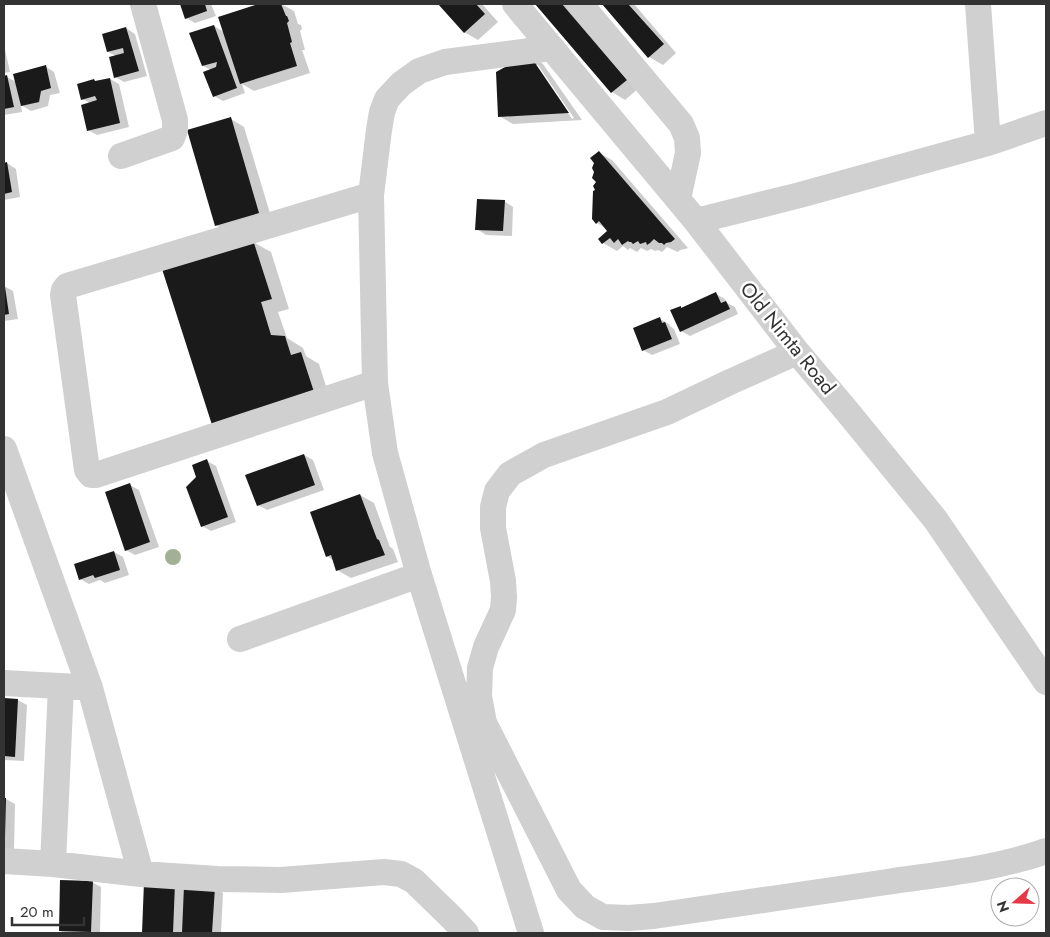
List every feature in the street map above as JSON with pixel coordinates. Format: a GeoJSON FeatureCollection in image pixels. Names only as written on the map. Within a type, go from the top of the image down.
{"type":"FeatureCollection","features":[{"type":"Feature","properties":{"kind":"street"},"geometry":{"type":"LineString","coordinates":[[121,156],[172,138],[175,130],[175,120],[143,4]]}},
{"type":"Feature","properties":{"kind":"street","name":"Old Nimta Road"},"geometry":{"type":"LineString","coordinates":[[515,4],[696,221],[797,352],[935,519],[1046,682]]}},
{"type":"Feature","properties":{"kind":"street"},"geometry":{"type":"LineString","coordinates":[[580,4],[681,124],[687,138],[688,153],[678,199]]}},
{"type":"Feature","properties":{"kind":"street"},"geometry":{"type":"LineString","coordinates":[[978,4],[988,144]]}},
{"type":"Feature","properties":{"kind":"street"},"geometry":{"type":"LineString","coordinates":[[531,933],[384,453],[375,384],[370,195],[382,112],[387,99],[401,84],[419,71],[444,62],[552,48]]}},
{"type":"Feature","properties":{"kind":"street"},"geometry":{"type":"LineString","coordinates":[[696,221],[988,144],[1046,123]]}},
{"type":"Feature","properties":{"kind":"street"},"geometry":{"type":"LineString","coordinates":[[370,195],[67,286],[63,295],[88,470],[91,475],[96,475],[375,384]]}},
{"type":"Feature","properties":{"kind":"street"},"geometry":{"type":"LineString","coordinates":[[797,352],[667,412],[544,455],[510,474],[497,491],[493,507],[493,528],[504,581],[504,597],[503,610],[486,647],[480,668],[479,696],[484,723],[569,890],[585,906],[602,917],[629,918],[654,916],[920,877],[983,867],[1026,858],[1046,851]]}},
{"type":"Feature","properties":{"kind":"street"},"geometry":{"type":"LineString","coordinates":[[4,449],[90,688],[141,874]]}},
{"type":"Feature","properties":{"kind":"street"},"geometry":{"type":"LineString","coordinates":[[240,639],[420,575]]}},
{"type":"Feature","properties":{"kind":"street"},"geometry":{"type":"LineString","coordinates":[[4,683],[90,688]]}},
{"type":"Feature","properties":{"kind":"street"},"geometry":{"type":"LineString","coordinates":[[54,864],[61,686]]}},
{"type":"Feature","properties":{"kind":"street"},"geometry":{"type":"LineString","coordinates":[[4,861],[217,879],[272,880],[384,872],[401,874],[414,882],[466,933]]}},
{"type":"Feature","properties":{"kind":"building"},"geometry":{"type":"Polygon","coordinates":[[[180,4],[205,4],[207,11],[185,19],[180,4]]]}},
{"type":"Feature","properties":{"kind":"building"},"geometry":{"type":"Polygon","coordinates":[[[258,4],[281,4],[289,21],[287,23],[292,42],[290,43],[297,66],[240,84],[218,17],[258,4]]]}},
{"type":"Feature","properties":{"kind":"building"},"geometry":{"type":"Polygon","coordinates":[[[438,4],[476,4],[485,14],[464,33],[438,4]]]}},
{"type":"Feature","properties":{"kind":"building"},"geometry":{"type":"Polygon","coordinates":[[[535,4],[562,4],[627,80],[611,93],[535,4]]]}},
{"type":"Feature","properties":{"kind":"building"},"geometry":{"type":"Polygon","coordinates":[[[602,4],[628,4],[664,44],[648,58],[602,4]]]}},
{"type":"Feature","properties":{"kind":"building"},"geometry":{"type":"Polygon","coordinates":[[[214,25],[237,88],[213,97],[203,72],[216,67],[217,62],[202,66],[189,33],[214,25]]]}},
{"type":"Feature","properties":{"kind":"building"},"geometry":{"type":"Polygon","coordinates":[[[126,27],[139,71],[114,78],[109,57],[124,53],[123,48],[107,52],[102,34],[126,27]]]}},
{"type":"Feature","properties":{"kind":"building"},"geometry":{"type":"Polygon","coordinates":[[[529,54],[569,113],[498,117],[496,72],[529,54]]]}},
{"type":"Feature","properties":{"kind":"building"},"geometry":{"type":"Polygon","coordinates":[[[46,65],[51,88],[41,91],[39,102],[21,106],[13,74],[46,65]]]}},
{"type":"Feature","properties":{"kind":"building"},"geometry":{"type":"Polygon","coordinates":[[[7,75],[14,107],[4,109],[4,76],[7,75]]]}},
{"type":"Feature","properties":{"kind":"building"},"geometry":{"type":"Polygon","coordinates":[[[110,78],[120,123],[87,131],[81,105],[97,100],[95,96],[81,100],[77,84],[94,79],[95,81],[110,78]]]}},
{"type":"Feature","properties":{"kind":"building"},"geometry":{"type":"Polygon","coordinates":[[[231,117],[259,213],[215,226],[187,130],[231,117]]]}},
{"type":"Feature","properties":{"kind":"building"},"geometry":{"type":"Polygon","coordinates":[[[599,151],[675,239],[664,245],[654,239],[647,245],[646,242],[640,244],[638,241],[633,244],[628,241],[622,245],[618,239],[614,243],[610,238],[602,244],[598,239],[607,231],[599,221],[596,224],[592,219],[593,191],[595,190],[593,186],[596,182],[592,178],[594,163],[590,158],[599,151]]]}},
{"type":"Feature","properties":{"kind":"building"},"geometry":{"type":"Polygon","coordinates":[[[7,162],[12,192],[4,194],[4,163],[7,162]]]}},
{"type":"Feature","properties":{"kind":"building"},"geometry":{"type":"Polygon","coordinates":[[[477,199],[505,200],[503,231],[475,230],[477,199]]]}},
{"type":"Feature","properties":{"kind":"building"},"geometry":{"type":"Polygon","coordinates":[[[253,240],[272,299],[261,302],[271,335],[285,336],[291,355],[301,352],[315,395],[213,428],[162,269],[253,240]]]}},
{"type":"Feature","properties":{"kind":"building"},"geometry":{"type":"Polygon","coordinates":[[[4,287],[9,314],[4,315],[4,287]]]}},
{"type":"Feature","properties":{"kind":"building"},"geometry":{"type":"Polygon","coordinates":[[[716,292],[721,303],[726,301],[730,309],[680,332],[670,310],[681,306],[681,308],[716,292]]]}},
{"type":"Feature","properties":{"kind":"building"},"geometry":{"type":"Polygon","coordinates":[[[660,317],[662,323],[665,322],[672,339],[642,351],[633,328],[660,317]]]}},
{"type":"Feature","properties":{"kind":"building"},"geometry":{"type":"Polygon","coordinates":[[[304,454],[315,485],[257,506],[245,475],[304,454]]]}},
{"type":"Feature","properties":{"kind":"building"},"geometry":{"type":"Polygon","coordinates":[[[207,459],[228,517],[201,527],[186,487],[196,477],[192,465],[207,459]]]}},
{"type":"Feature","properties":{"kind":"building"},"geometry":{"type":"Polygon","coordinates":[[[130,483],[150,542],[125,551],[105,492],[130,483]]]}},
{"type":"Feature","properties":{"kind":"building"},"geometry":{"type":"Polygon","coordinates":[[[360,494],[385,555],[336,571],[331,555],[326,557],[310,512],[360,494]]]}},
{"type":"Feature","properties":{"kind":"building"},"geometry":{"type":"Polygon","coordinates":[[[114,551],[120,570],[95,578],[93,575],[79,580],[74,564],[114,551]]]}},
{"type":"Feature","properties":{"kind":"building"},"geometry":{"type":"Polygon","coordinates":[[[4,698],[18,699],[15,757],[4,756],[4,698]]]}},
{"type":"Feature","properties":{"kind":"building"},"geometry":{"type":"Polygon","coordinates":[[[4,798],[6,798],[5,837],[4,837],[4,798]]]}},
{"type":"Feature","properties":{"kind":"building"},"geometry":{"type":"Polygon","coordinates":[[[60,880],[93,881],[91,932],[59,931],[60,880]]]}},
{"type":"Feature","properties":{"kind":"building"},"geometry":{"type":"Polygon","coordinates":[[[144,882],[175,883],[173,933],[142,933],[144,882]]]}},
{"type":"Feature","properties":{"kind":"building"},"geometry":{"type":"Polygon","coordinates":[[[184,886],[215,887],[212,933],[182,933],[184,886]]]}}]}
